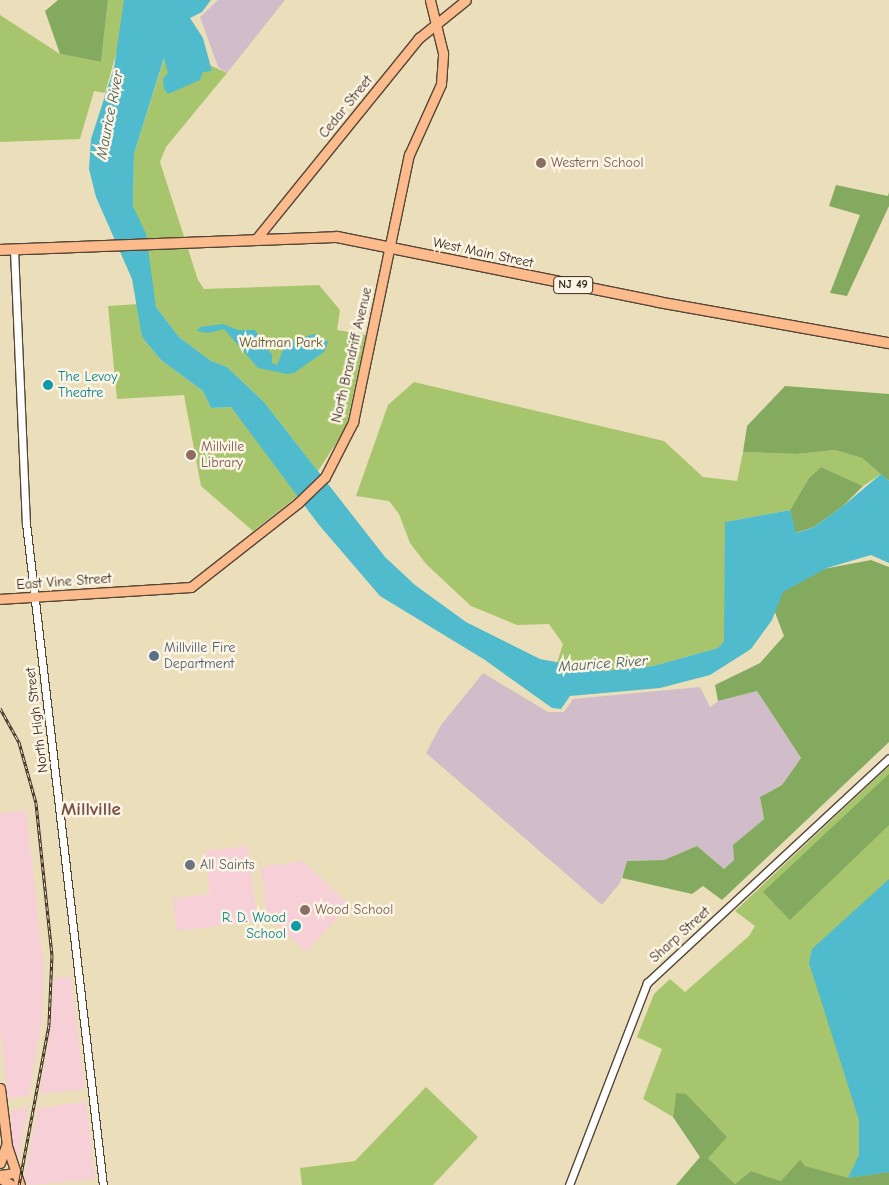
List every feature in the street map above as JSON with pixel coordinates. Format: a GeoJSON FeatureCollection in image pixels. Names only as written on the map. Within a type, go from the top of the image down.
{"type":"FeatureCollection","features":[{"type":"Feature","properties":{"kind":"highway","name":"West Main Street"},"geometry":{"type":"LineString","coordinates":[[14,250],[329,236],[658,302],[889,343]]}},
{"type":"Feature","properties":{"kind":"highway","name":"NJ 49"},"geometry":{"type":"LineString","coordinates":[[0,250],[14,250]]}},
{"type":"Feature","properties":{"kind":"main road","name":"North Brandriff Avenue"},"geometry":{"type":"LineString","coordinates":[[197,584],[298,503],[325,477],[353,422],[412,145],[441,84],[443,53],[430,0]]}},
{"type":"Feature","properties":{"kind":"main road","name":"Cedar Street"},"geometry":{"type":"LineString","coordinates":[[256,239],[436,22],[466,0]]}},
{"type":"Feature","properties":{"kind":"main road","name":"East Vine Street"},"geometry":{"type":"LineString","coordinates":[[0,599],[189,588],[197,584]]}},
{"type":"Feature","properties":{"kind":"main road"},"geometry":{"type":"LineString","coordinates":[[0,1088],[6,1143],[20,1185]]}},
{"type":"Feature","properties":{"kind":"main road"},"geometry":{"type":"LineString","coordinates":[[0,1162],[6,1143]]}},
{"type":"Feature","properties":{"kind":"main road"},"geometry":{"type":"LineString","coordinates":[[0,1174],[15,1173]]}},
{"type":"Feature","properties":{"kind":"main road"},"geometry":{"type":"LineString","coordinates":[[0,1178],[12,1185]]}},
{"type":"Feature","properties":{"kind":"street","name":"North High Street"},"geometry":{"type":"LineString","coordinates":[[14,250],[24,497],[103,1185]]}},
{"type":"Feature","properties":{"kind":"street","name":"Sharp Street"},"geometry":{"type":"LineString","coordinates":[[569,1185],[648,983],[889,758]]}},
{"type":"Feature","properties":{"kind":"shaded area"},"geometry":{"type":"Polygon","coordinates":[[[218,0],[285,0],[227,73],[218,67],[200,17],[218,0]]]}},
{"type":"Feature","properties":{"kind":"shaded area"},"geometry":{"type":"Polygon","coordinates":[[[483,673],[548,712],[564,712],[573,699],[700,687],[710,707],[718,701],[757,691],[801,758],[782,785],[760,797],[764,819],[733,845],[735,860],[724,869],[697,846],[664,860],[627,861],[620,883],[602,905],[426,753],[441,725],[483,673]]]}},
{"type":"Feature","properties":{"kind":"shaded area"},"geometry":{"type":"Polygon","coordinates":[[[26,810],[44,969],[42,1018],[29,1096],[8,1098],[0,1026],[0,813],[26,810]]]}},
{"type":"Feature","properties":{"kind":"shaded area"},"geometry":{"type":"Polygon","coordinates":[[[248,846],[257,921],[177,931],[173,898],[210,894],[205,851],[248,846]]]}},
{"type":"Feature","properties":{"kind":"shaded area","name":"Wood School"},"geometry":{"type":"Polygon","coordinates":[[[303,861],[349,905],[306,952],[267,915],[261,867],[303,861]]]}},
{"type":"Feature","properties":{"kind":"shaded area"},"geometry":{"type":"Polygon","coordinates":[[[71,977],[85,1089],[39,1094],[49,1041],[54,978],[71,977]]]}},
{"type":"Feature","properties":{"kind":"shaded area"},"geometry":{"type":"Polygon","coordinates":[[[86,1102],[95,1179],[30,1185],[24,1180],[38,1108],[86,1102]]]}},
{"type":"Feature","properties":{"kind":"shaded area"},"geometry":{"type":"Polygon","coordinates":[[[28,1107],[18,1161],[10,1140],[11,1111],[28,1107]]]}},
{"type":"Feature","properties":{"kind":"green space"},"geometry":{"type":"Polygon","coordinates":[[[58,0],[108,0],[101,62],[60,54],[45,11],[58,0]]]}},
{"type":"Feature","properties":{"kind":"green space"},"geometry":{"type":"Polygon","coordinates":[[[108,0],[131,0],[105,93],[94,91],[80,139],[0,142],[0,15],[60,54],[101,62],[108,0]]]}},
{"type":"Feature","properties":{"kind":"green space","name":"Waltman Park"},"geometry":{"type":"Polygon","coordinates":[[[186,54],[227,73],[166,147],[160,162],[198,280],[204,289],[319,285],[340,310],[337,330],[366,335],[346,428],[318,471],[264,402],[227,367],[211,361],[179,337],[156,307],[146,252],[133,206],[134,154],[165,56],[186,54]]]}},
{"type":"Feature","properties":{"kind":"green space"},"geometry":{"type":"Polygon","coordinates":[[[836,185],[888,196],[889,192],[889,206],[847,296],[830,293],[860,215],[829,206],[836,185]]]}},
{"type":"Feature","properties":{"kind":"green space"},"geometry":{"type":"Polygon","coordinates":[[[139,304],[142,337],[161,360],[203,391],[211,408],[231,407],[299,495],[253,531],[201,486],[184,395],[117,399],[108,306],[139,304]]]}},
{"type":"Feature","properties":{"kind":"green space"},"geometry":{"type":"Polygon","coordinates":[[[414,382],[664,441],[703,477],[737,481],[743,452],[797,454],[835,450],[862,458],[881,474],[863,486],[821,467],[809,478],[790,510],[725,522],[726,620],[724,641],[718,648],[653,666],[603,671],[557,663],[563,644],[549,624],[517,625],[471,606],[426,564],[410,543],[399,514],[389,501],[356,496],[388,405],[414,382]]]}},
{"type":"Feature","properties":{"kind":"green space"},"geometry":{"type":"Polygon","coordinates":[[[785,386],[889,394],[889,481],[862,458],[835,450],[797,454],[743,452],[747,426],[785,386]]]}},
{"type":"Feature","properties":{"kind":"green space"},"geometry":{"type":"Polygon","coordinates":[[[821,467],[863,486],[843,506],[814,527],[795,533],[790,510],[809,478],[821,467]]]}},
{"type":"Feature","properties":{"kind":"green space"},"geometry":{"type":"Polygon","coordinates":[[[871,560],[889,567],[889,742],[722,900],[703,886],[692,894],[622,878],[627,861],[664,860],[697,846],[724,869],[734,860],[733,845],[764,819],[760,797],[782,785],[801,758],[757,691],[718,701],[715,685],[760,663],[784,636],[771,602],[797,574],[871,560]]]}},
{"type":"Feature","properties":{"kind":"green space"},"geometry":{"type":"Polygon","coordinates":[[[889,766],[889,1173],[875,1174],[858,1183],[805,1166],[781,1181],[751,1171],[735,1184],[708,1158],[676,1094],[673,1117],[643,1099],[662,1049],[637,1037],[654,994],[670,979],[685,992],[749,936],[755,926],[735,911],[889,766]]]}},
{"type":"Feature","properties":{"kind":"green space"},"geometry":{"type":"Polygon","coordinates":[[[889,774],[889,825],[790,920],[763,892],[889,774]]]}},
{"type":"Feature","properties":{"kind":"green space"},"geometry":{"type":"Polygon","coordinates":[[[426,1087],[478,1137],[433,1185],[302,1185],[300,1168],[355,1161],[426,1087]]]}},
{"type":"Feature","properties":{"kind":"green space"},"geometry":{"type":"Polygon","coordinates":[[[676,1093],[686,1094],[727,1137],[708,1158],[735,1184],[751,1171],[781,1181],[800,1160],[805,1166],[848,1178],[889,1172],[889,1185],[676,1185],[700,1157],[673,1117],[676,1093]]]}},
{"type":"Feature","properties":{"kind":"water","name":"Maurice River"},"geometry":{"type":"Polygon","coordinates":[[[124,0],[211,0],[202,12],[190,18],[203,38],[212,71],[203,72],[200,80],[168,94],[164,89],[163,79],[168,73],[164,58],[134,154],[133,206],[146,234],[156,307],[179,337],[211,361],[227,367],[264,402],[385,557],[415,585],[466,622],[540,659],[603,671],[653,666],[718,648],[724,641],[725,522],[790,510],[796,533],[814,527],[843,506],[881,474],[889,481],[889,563],[871,555],[827,568],[783,592],[772,620],[751,649],[710,675],[660,688],[570,696],[561,709],[552,708],[485,660],[380,596],[319,525],[231,407],[211,408],[203,391],[161,360],[142,337],[132,279],[96,197],[89,169],[91,139],[114,68],[124,0]]]}},
{"type":"Feature","properties":{"kind":"water"},"geometry":{"type":"Polygon","coordinates":[[[223,324],[238,330],[255,330],[272,355],[272,363],[277,365],[283,350],[296,339],[315,334],[328,342],[324,352],[294,373],[287,374],[258,368],[224,329],[208,333],[197,331],[200,327],[223,324]]]}},
{"type":"Feature","properties":{"kind":"water"},"geometry":{"type":"Polygon","coordinates":[[[889,879],[889,1172],[848,1178],[859,1155],[859,1120],[809,963],[812,949],[889,879]]]}},
{"type":"Feature","properties":{"kind":"railway"},"geometry":{"type":"LineString","coordinates":[[0,708],[19,742],[36,803],[52,955],[49,1025],[19,1185]]}},
{"type":"Feature","properties":{"kind":"place","name":"Western School"},"geometry":{"type":"Point","coordinates":[541,163]}},
{"type":"Feature","properties":{"kind":"place","name":"The Levoy Theatre"},"geometry":{"type":"Point","coordinates":[48,385]}},
{"type":"Feature","properties":{"kind":"place","name":"Millville Library"},"geometry":{"type":"Point","coordinates":[191,455]}},
{"type":"Feature","properties":{"kind":"place","name":"Millville Fire Department"},"geometry":{"type":"Point","coordinates":[154,656]}},
{"type":"Feature","properties":{"kind":"place","name":"All Saints"},"geometry":{"type":"Point","coordinates":[190,865]}},
{"type":"Feature","properties":{"kind":"place","name":"Wood School"},"geometry":{"type":"Point","coordinates":[305,910]}},
{"type":"Feature","properties":{"kind":"place","name":"R. D. Wood School"},"geometry":{"type":"Point","coordinates":[296,926]}},
{"type":"Feature","properties":{"kind":"district","name":"Millville"},"geometry":{"type":"Point","coordinates":[91,810]}}]}
